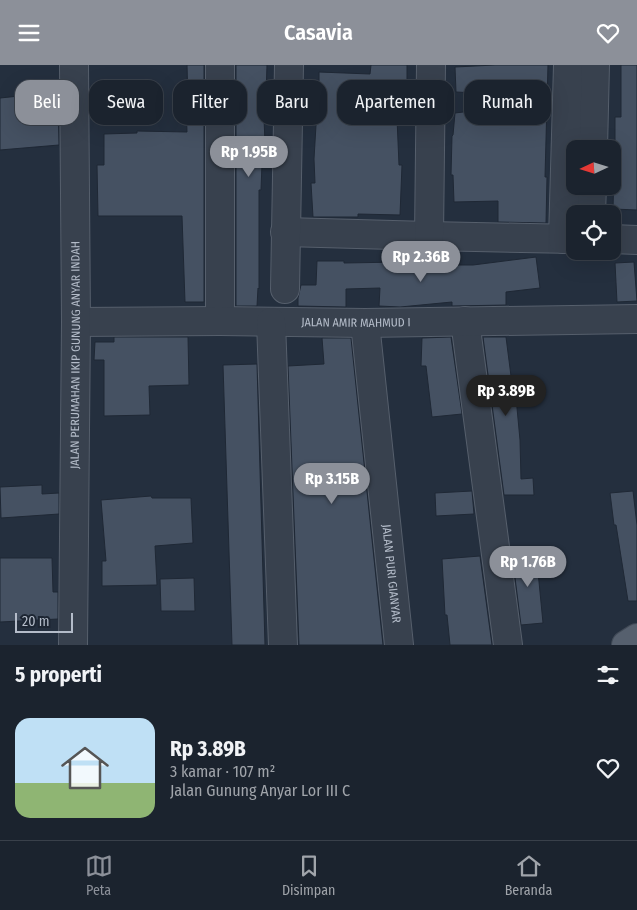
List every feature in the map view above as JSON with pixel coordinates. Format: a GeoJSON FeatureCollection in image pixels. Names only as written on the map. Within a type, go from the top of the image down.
{"type":"FeatureCollection","features":[{"type":"Feature","properties":{"kind":"main road"},"geometry":{"type":"LineString","coordinates":[[626,645],[637,638]]}},
{"type":"Feature","properties":{"kind":"street"},"geometry":{"type":"LineString","coordinates":[[220,65],[220,321]]}},
{"type":"Feature","properties":{"kind":"street"},"geometry":{"type":"LineString","coordinates":[[285,289],[289,65]]}},
{"type":"Feature","properties":{"kind":"street"},"geometry":{"type":"LineString","coordinates":[[428,237],[431,65]]}},
{"type":"Feature","properties":{"kind":"street"},"geometry":{"type":"LineString","coordinates":[[568,65],[569,205]]}},
{"type":"Feature","properties":{"kind":"street"},"geometry":{"type":"LineString","coordinates":[[593,140],[595,65]]}},
{"type":"Feature","properties":{"kind":"street","name":"JALAN PERUMAHAN IKIP GUNUNG ANYAR INDAH"},"geometry":{"type":"LineString","coordinates":[[73,645],[76,323],[74,73]]}},
{"type":"Feature","properties":{"kind":"street"},"geometry":{"type":"LineString","coordinates":[[285,231],[428,237],[566,239]]}},
{"type":"Feature","properties":{"kind":"street"},"geometry":{"type":"LineString","coordinates":[[621,239],[637,240]]}},
{"type":"Feature","properties":{"kind":"street","name":"JALAN AMIR MAHMUD I"},"geometry":{"type":"LineString","coordinates":[[76,323],[220,321],[366,323],[637,319]]}},
{"type":"Feature","properties":{"kind":"street"},"geometry":{"type":"LineString","coordinates":[[464,321],[508,645]]}},
{"type":"Feature","properties":{"kind":"street"},"geometry":{"type":"LineString","coordinates":[[271,322],[282,645]]}},
{"type":"Feature","properties":{"kind":"street","name":"JALAN PURI GIANYAR"},"geometry":{"type":"LineString","coordinates":[[366,323],[399,645]]}},
{"type":"Feature","properties":{"kind":"building"},"geometry":{"type":"Polygon","coordinates":[[[187,65],[204,65],[204,80],[187,80],[187,65]]]}},
{"type":"Feature","properties":{"kind":"building"},"geometry":{"type":"Polygon","coordinates":[[[236,65],[267,65],[267,80],[257,80],[257,125],[264,125],[265,142],[261,190],[259,190],[259,289],[257,306],[236,306],[236,125],[247,125],[247,80],[236,80],[236,65]]]}},
{"type":"Feature","properties":{"kind":"building"},"geometry":{"type":"Polygon","coordinates":[[[371,65],[407,65],[407,80],[337,80],[337,125],[397,125],[399,165],[402,165],[400,215],[358,214],[358,217],[313,217],[311,183],[315,183],[316,125],[327,125],[327,80],[319,80],[319,72],[370,74],[371,65]]]}},
{"type":"Feature","properties":{"kind":"building"},"geometry":{"type":"Polygon","coordinates":[[[548,65],[548,80],[464,80],[464,92],[456,92],[455,67],[548,65]]]}},
{"type":"Feature","properties":{"kind":"building"},"geometry":{"type":"Polygon","coordinates":[[[621,65],[637,65],[637,210],[621,209],[621,205],[613,205],[613,195],[621,195],[621,140],[615,140],[615,117],[621,117],[621,65]]]}},
{"type":"Feature","properties":{"kind":"building"},"geometry":{"type":"Polygon","coordinates":[[[15,96],[15,125],[59,125],[59,145],[0,150],[0,98],[15,96]]]}},
{"type":"Feature","properties":{"kind":"building"},"geometry":{"type":"Polygon","coordinates":[[[464,112],[464,125],[546,125],[546,223],[498,222],[498,201],[454,202],[453,175],[451,175],[452,136],[455,113],[464,112]]]}},
{"type":"Feature","properties":{"kind":"building"},"geometry":{"type":"Polygon","coordinates":[[[187,125],[204,125],[204,302],[185,302],[182,216],[98,216],[97,165],[104,165],[104,134],[137,133],[137,131],[187,132],[187,125]]]}},
{"type":"Feature","properties":{"kind":"building"},"geometry":{"type":"Polygon","coordinates":[[[536,257],[540,288],[506,292],[506,305],[452,306],[452,302],[400,307],[379,306],[380,288],[346,289],[346,307],[298,306],[301,285],[316,285],[317,261],[344,261],[344,263],[456,261],[456,265],[473,265],[536,257]]]}},
{"type":"Feature","properties":{"kind":"building"},"geometry":{"type":"Polygon","coordinates":[[[634,262],[637,301],[617,302],[615,263],[634,262]]]}},
{"type":"Feature","properties":{"kind":"building"},"geometry":{"type":"Polygon","coordinates":[[[114,337],[188,337],[189,385],[149,386],[150,415],[104,416],[104,360],[94,360],[95,342],[114,342],[114,337]]]}},
{"type":"Feature","properties":{"kind":"building"},"geometry":{"type":"Polygon","coordinates":[[[451,337],[462,414],[432,417],[426,366],[421,366],[422,338],[451,337]]]}},
{"type":"Feature","properties":{"kind":"building"},"geometry":{"type":"Polygon","coordinates":[[[483,337],[506,337],[511,376],[514,376],[520,440],[521,479],[533,478],[534,495],[504,495],[483,337]]]}},
{"type":"Feature","properties":{"kind":"building"},"geometry":{"type":"Polygon","coordinates":[[[322,338],[351,338],[383,645],[299,645],[288,366],[324,364],[322,338]]]}},
{"type":"Feature","properties":{"kind":"building"},"geometry":{"type":"Polygon","coordinates":[[[257,364],[265,645],[232,645],[223,365],[257,364]]]}},
{"type":"Feature","properties":{"kind":"building"},"geometry":{"type":"Polygon","coordinates":[[[42,485],[42,494],[59,493],[59,514],[1,518],[0,487],[42,485]]]}},
{"type":"Feature","properties":{"kind":"building"},"geometry":{"type":"Polygon","coordinates":[[[472,491],[474,514],[436,516],[435,493],[472,491]]]}},
{"type":"Feature","properties":{"kind":"building"},"geometry":{"type":"Polygon","coordinates":[[[633,491],[637,525],[637,601],[628,601],[610,493],[633,491]]]}},
{"type":"Feature","properties":{"kind":"building"},"geometry":{"type":"Polygon","coordinates":[[[151,496],[152,498],[191,498],[193,543],[155,546],[157,585],[102,586],[102,561],[106,561],[101,500],[151,496]]]}},
{"type":"Feature","properties":{"kind":"building"},"geometry":{"type":"Polygon","coordinates":[[[536,551],[543,623],[521,625],[512,554],[536,551]]]}},
{"type":"Feature","properties":{"kind":"building"},"geometry":{"type":"Polygon","coordinates":[[[480,556],[492,645],[450,645],[447,615],[445,615],[442,559],[480,556]]]}},
{"type":"Feature","properties":{"kind":"building"},"geometry":{"type":"Polygon","coordinates":[[[0,558],[52,558],[53,592],[58,592],[58,619],[0,622],[0,558]]]}},
{"type":"Feature","properties":{"kind":"building"},"geometry":{"type":"Polygon","coordinates":[[[194,578],[195,611],[161,611],[160,579],[194,578]]]}}]}
